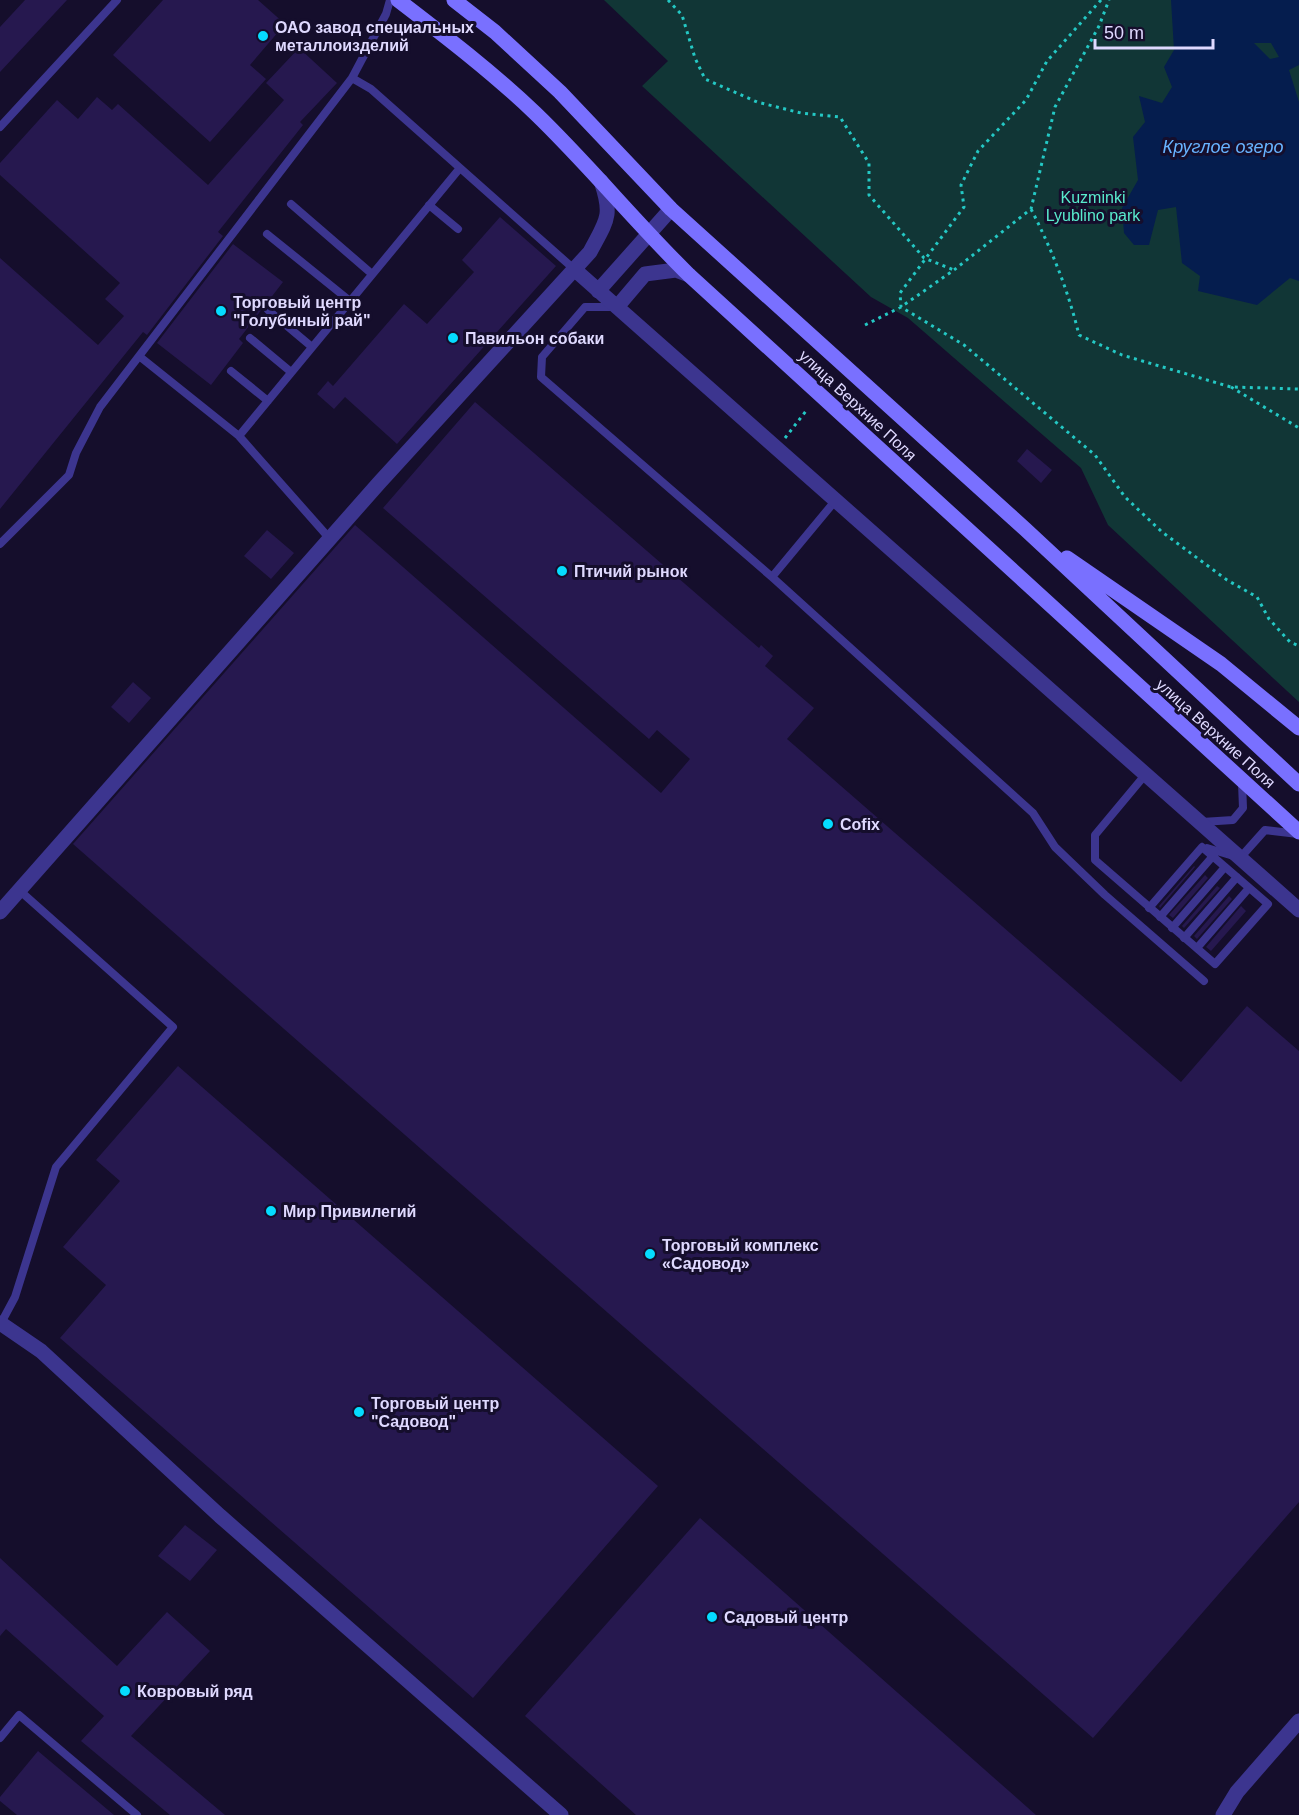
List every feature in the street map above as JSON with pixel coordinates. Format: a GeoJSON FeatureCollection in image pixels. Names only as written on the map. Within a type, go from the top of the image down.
{"type":"FeatureCollection","features":[{"type":"Feature","properties":{"kind":"main road","name":"улица Верхние Поля"},"geometry":{"type":"LineString","coordinates":[[398,0],[475,59],[536,114],[601,181],[648,234],[690,275],[1299,833]]}},
{"type":"Feature","properties":{"kind":"main road","name":"улица Верхние Поля"},"geometry":{"type":"LineString","coordinates":[[454,0],[495,32],[560,92],[671,209],[1026,529],[1299,784]]}},
{"type":"Feature","properties":{"kind":"main road"},"geometry":{"type":"LineString","coordinates":[[1026,529],[1221,664],[1299,728]]}},
{"type":"Feature","properties":{"kind":"street"},"geometry":{"type":"LineString","coordinates":[[0,912],[330,539],[590,252],[606,221],[609,205],[601,181]]}},
{"type":"Feature","properties":{"kind":"street"},"geometry":{"type":"LineString","coordinates":[[598,291],[671,209]]}},
{"type":"Feature","properties":{"kind":"street"},"geometry":{"type":"LineString","coordinates":[[574,269],[1299,910]]}},
{"type":"Feature","properties":{"kind":"street"},"geometry":{"type":"LineString","coordinates":[[617,307],[645,274],[676,270],[690,275]]}},
{"type":"Feature","properties":{"kind":"street"},"geometry":{"type":"LineString","coordinates":[[1,1323],[49,1359],[220,1516],[561,1815]]}},
{"type":"Feature","properties":{"kind":"street"},"geometry":{"type":"LineString","coordinates":[[1223,1815],[1237,1792],[1299,1721]]}},
{"type":"Feature","properties":{"kind":"lane"},"geometry":{"type":"LineString","coordinates":[[0,127],[117,0]]}},
{"type":"Feature","properties":{"kind":"lane"},"geometry":{"type":"LineString","coordinates":[[0,544],[69,475],[76,453],[100,407],[352,78],[386,14],[390,0]]}},
{"type":"Feature","properties":{"kind":"lane"},"geometry":{"type":"LineString","coordinates":[[352,78],[371,89],[574,269]]}},
{"type":"Feature","properties":{"kind":"lane"},"geometry":{"type":"LineString","coordinates":[[239,436],[460,168]]}},
{"type":"Feature","properties":{"kind":"lane"},"geometry":{"type":"LineString","coordinates":[[291,204],[372,274]]}},
{"type":"Feature","properties":{"kind":"lane"},"geometry":{"type":"LineString","coordinates":[[429,205],[458,229]]}},
{"type":"Feature","properties":{"kind":"lane"},"geometry":{"type":"LineString","coordinates":[[267,234],[350,301]]}},
{"type":"Feature","properties":{"kind":"lane"},"geometry":{"type":"LineString","coordinates":[[617,307],[585,307],[542,357],[541,377],[772,577],[1033,813],[1055,847],[1105,895],[1204,981]]}},
{"type":"Feature","properties":{"kind":"lane"},"geometry":{"type":"LineString","coordinates":[[268,310],[312,347]]}},
{"type":"Feature","properties":{"kind":"lane"},"geometry":{"type":"LineString","coordinates":[[250,338],[291,372]]}},
{"type":"Feature","properties":{"kind":"lane"},"geometry":{"type":"LineString","coordinates":[[139,356],[239,436],[330,539]]}},
{"type":"Feature","properties":{"kind":"lane"},"geometry":{"type":"LineString","coordinates":[[231,371],[268,401]]}},
{"type":"Feature","properties":{"kind":"lane"},"geometry":{"type":"LineString","coordinates":[[772,577],[836,501]]}},
{"type":"Feature","properties":{"kind":"lane"},"geometry":{"type":"LineString","coordinates":[[1145,775],[1095,835],[1095,860],[1215,964],[1268,904],[1202,847]]}},
{"type":"Feature","properties":{"kind":"lane"},"geometry":{"type":"LineString","coordinates":[[1197,822],[1233,820],[1243,808],[1242,781]]}},
{"type":"Feature","properties":{"kind":"lane"},"geometry":{"type":"LineString","coordinates":[[1202,847],[1240,858],[1265,830],[1299,833]]}},
{"type":"Feature","properties":{"kind":"lane"},"geometry":{"type":"LineString","coordinates":[[1149,908],[1202,847]]}},
{"type":"Feature","properties":{"kind":"lane"},"geometry":{"type":"LineString","coordinates":[[1160,917],[1213,856]]}},
{"type":"Feature","properties":{"kind":"lane"},"geometry":{"type":"LineString","coordinates":[[1172,928],[1225,867]]}},
{"type":"Feature","properties":{"kind":"lane"},"geometry":{"type":"LineString","coordinates":[[1184,938],[1237,877]]}},
{"type":"Feature","properties":{"kind":"lane"},"geometry":{"type":"LineString","coordinates":[[1197,948],[1249,888]]}},
{"type":"Feature","properties":{"kind":"lane"},"geometry":{"type":"LineString","coordinates":[[1,1323],[15,1297],[56,1167],[173,1026],[19,890]]}},
{"type":"Feature","properties":{"kind":"lane"},"geometry":{"type":"LineString","coordinates":[[0,1738],[19,1715],[137,1815]]}},
{"type":"Feature","properties":{"kind":"path"},"geometry":{"type":"LineString","coordinates":[[668,0],[682,15],[695,58],[705,79],[757,102],[801,113],[840,117],[869,162],[869,195],[924,258],[954,270]]}},
{"type":"Feature","properties":{"kind":"path"},"geometry":{"type":"LineString","coordinates":[[901,307],[900,293],[964,207],[961,185],[978,151],[1026,100],[1047,61],[1101,0]]}},
{"type":"Feature","properties":{"kind":"path"},"geometry":{"type":"LineString","coordinates":[[865,325],[901,307],[954,270],[1031,209],[1055,107],[1099,26],[1109,0]]}},
{"type":"Feature","properties":{"kind":"path"},"geometry":{"type":"LineString","coordinates":[[1031,209],[1053,251],[1070,295],[1079,335],[1122,355],[1231,387],[1299,389]]}},
{"type":"Feature","properties":{"kind":"path"},"geometry":{"type":"LineString","coordinates":[[901,307],[964,345],[1053,419],[1095,455],[1125,497],[1162,532],[1227,580],[1257,597],[1269,619],[1290,642],[1299,646]]}},
{"type":"Feature","properties":{"kind":"path"},"geometry":{"type":"LineString","coordinates":[[1231,387],[1299,428]]}},
{"type":"Feature","properties":{"kind":"path"},"geometry":{"type":"LineString","coordinates":[[776,449],[806,411]]}},
{"type":"Feature","properties":{"kind":"green space","name":"Kuzminki Lyublino park"},"geometry":{"type":"Polygon","coordinates":[[[604,0],[1299,0],[1299,702],[1108,525],[1081,468],[908,318],[871,297],[642,86],[668,61],[604,0]]]}},
{"type":"Feature","properties":{"kind":"water","name":"Круглое озеро"},"geometry":{"type":"Polygon","coordinates":[[[1171,0],[1299,0],[1299,65],[1289,70],[1299,102],[1299,281],[1290,278],[1257,305],[1198,291],[1200,276],[1182,263],[1176,207],[1158,210],[1149,245],[1134,245],[1124,233],[1122,208],[1138,180],[1133,137],[1145,122],[1139,96],[1162,103],[1172,87],[1164,67],[1174,50],[1171,0]],[[1254,43],[1270,59],[1279,57],[1271,43],[1254,43]]]}},
{"type":"Feature","properties":{"kind":"building"},"geometry":{"type":"Polygon","coordinates":[[[25,0],[67,0],[0,72],[0,27],[25,0]]]}},
{"type":"Feature","properties":{"kind":"building"},"geometry":{"type":"Polygon","coordinates":[[[163,0],[258,0],[285,24],[250,65],[266,79],[210,142],[113,55],[163,0]]]}},
{"type":"Feature","properties":{"kind":"building"},"geometry":{"type":"Polygon","coordinates":[[[299,48],[337,83],[300,122],[303,125],[218,232],[223,236],[147,335],[143,332],[0,509],[0,258],[98,345],[124,316],[105,299],[120,283],[0,175],[0,163],[57,100],[78,119],[97,97],[112,110],[118,104],[208,185],[284,100],[266,83],[299,48]]]}},
{"type":"Feature","properties":{"kind":"building","name":"Павильон собаки"},"geometry":{"type":"Polygon","coordinates":[[[500,217],[556,266],[397,444],[345,397],[334,409],[317,394],[328,381],[333,386],[404,304],[427,324],[474,272],[462,260],[500,217]]]}},
{"type":"Feature","properties":{"kind":"building","name":"Торговый центр \"Голубиный рай\""},"geometry":{"type":"Polygon","coordinates":[[[233,244],[283,282],[239,339],[243,343],[211,385],[157,343],[233,244]]]}},
{"type":"Feature","properties":{"kind":"building"},"geometry":{"type":"Polygon","coordinates":[[[475,402],[759,648],[761,645],[773,656],[765,666],[814,708],[787,739],[1181,1082],[1247,1006],[1299,1051],[1299,1502],[1093,1738],[73,844],[355,525],[661,793],[690,759],[657,730],[649,739],[383,508],[475,402]]]}},
{"type":"Feature","properties":{"kind":"building"},"geometry":{"type":"Polygon","coordinates":[[[1027,449],[1052,470],[1041,483],[1017,461],[1027,449]]]}},
{"type":"Feature","properties":{"kind":"building"},"geometry":{"type":"Polygon","coordinates":[[[267,530],[294,553],[271,579],[244,556],[267,530]]]}},
{"type":"Feature","properties":{"kind":"building"},"geometry":{"type":"Polygon","coordinates":[[[133,682],[151,698],[129,723],[111,707],[133,682]]]}},
{"type":"Feature","properties":{"kind":"building"},"geometry":{"type":"Polygon","coordinates":[[[1195,867],[1160,908],[1159,906],[1195,867]]]}},
{"type":"Feature","properties":{"kind":"building"},"geometry":{"type":"Polygon","coordinates":[[[1205,875],[1208,878],[1173,918],[1169,915],[1205,875]]]}},
{"type":"Feature","properties":{"kind":"building"},"geometry":{"type":"Polygon","coordinates":[[[1217,886],[1220,888],[1184,928],[1182,926],[1217,886]]]}},
{"type":"Feature","properties":{"kind":"building"},"geometry":{"type":"Polygon","coordinates":[[[1229,896],[1232,899],[1197,939],[1194,936],[1229,896]]]}},
{"type":"Feature","properties":{"kind":"building"},"geometry":{"type":"Polygon","coordinates":[[[1241,906],[1246,911],[1211,951],[1206,947],[1241,906]]]}},
{"type":"Feature","properties":{"kind":"building","name":"Торговый центр \"Садовод\""},"geometry":{"type":"Polygon","coordinates":[[[178,1066],[658,1486],[473,1698],[60,1338],[106,1285],[63,1247],[120,1181],[96,1160],[178,1066]]]}},
{"type":"Feature","properties":{"kind":"building","name":"Садовый центр"},"geometry":{"type":"Polygon","coordinates":[[[700,1518],[1036,1815],[636,1815],[525,1716],[700,1518]]]}},
{"type":"Feature","properties":{"kind":"building"},"geometry":{"type":"Polygon","coordinates":[[[185,1525],[217,1550],[190,1581],[158,1556],[185,1525]]]}},
{"type":"Feature","properties":{"kind":"building","name":"Ковровый ряд"},"geometry":{"type":"Polygon","coordinates":[[[0,1558],[117,1666],[167,1612],[210,1651],[131,1736],[225,1815],[170,1815],[81,1741],[104,1716],[6,1629],[0,1636],[0,1558]]]}},
{"type":"Feature","properties":{"kind":"building"},"geometry":{"type":"Polygon","coordinates":[[[38,1751],[114,1815],[17,1815],[0,1801],[0,1797],[38,1751]]]}},
{"type":"Feature","properties":{"kind":"place","name":"ОАО завод специальных металлоизделий"},"geometry":{"type":"Point","coordinates":[263,36]}},
{"type":"Feature","properties":{"kind":"place","name":"Торговый центр \"Голубиный рай\""},"geometry":{"type":"Point","coordinates":[221,311]}},
{"type":"Feature","properties":{"kind":"place","name":"Павильон собаки"},"geometry":{"type":"Point","coordinates":[453,338]}},
{"type":"Feature","properties":{"kind":"place","name":"Птичий рынок"},"geometry":{"type":"Point","coordinates":[562,571]}},
{"type":"Feature","properties":{"kind":"place","name":"Cofix"},"geometry":{"type":"Point","coordinates":[828,824]}},
{"type":"Feature","properties":{"kind":"place","name":"Мир Привилегий"},"geometry":{"type":"Point","coordinates":[271,1211]}},
{"type":"Feature","properties":{"kind":"place","name":"Торговый комплекс «Садовод»"},"geometry":{"type":"Point","coordinates":[650,1254]}},
{"type":"Feature","properties":{"kind":"place","name":"Торговый центр \"Садовод\""},"geometry":{"type":"Point","coordinates":[359,1412]}},
{"type":"Feature","properties":{"kind":"place","name":"Садовый центр"},"geometry":{"type":"Point","coordinates":[712,1617]}},
{"type":"Feature","properties":{"kind":"place","name":"Ковровый ряд"},"geometry":{"type":"Point","coordinates":[125,1691]}}]}
